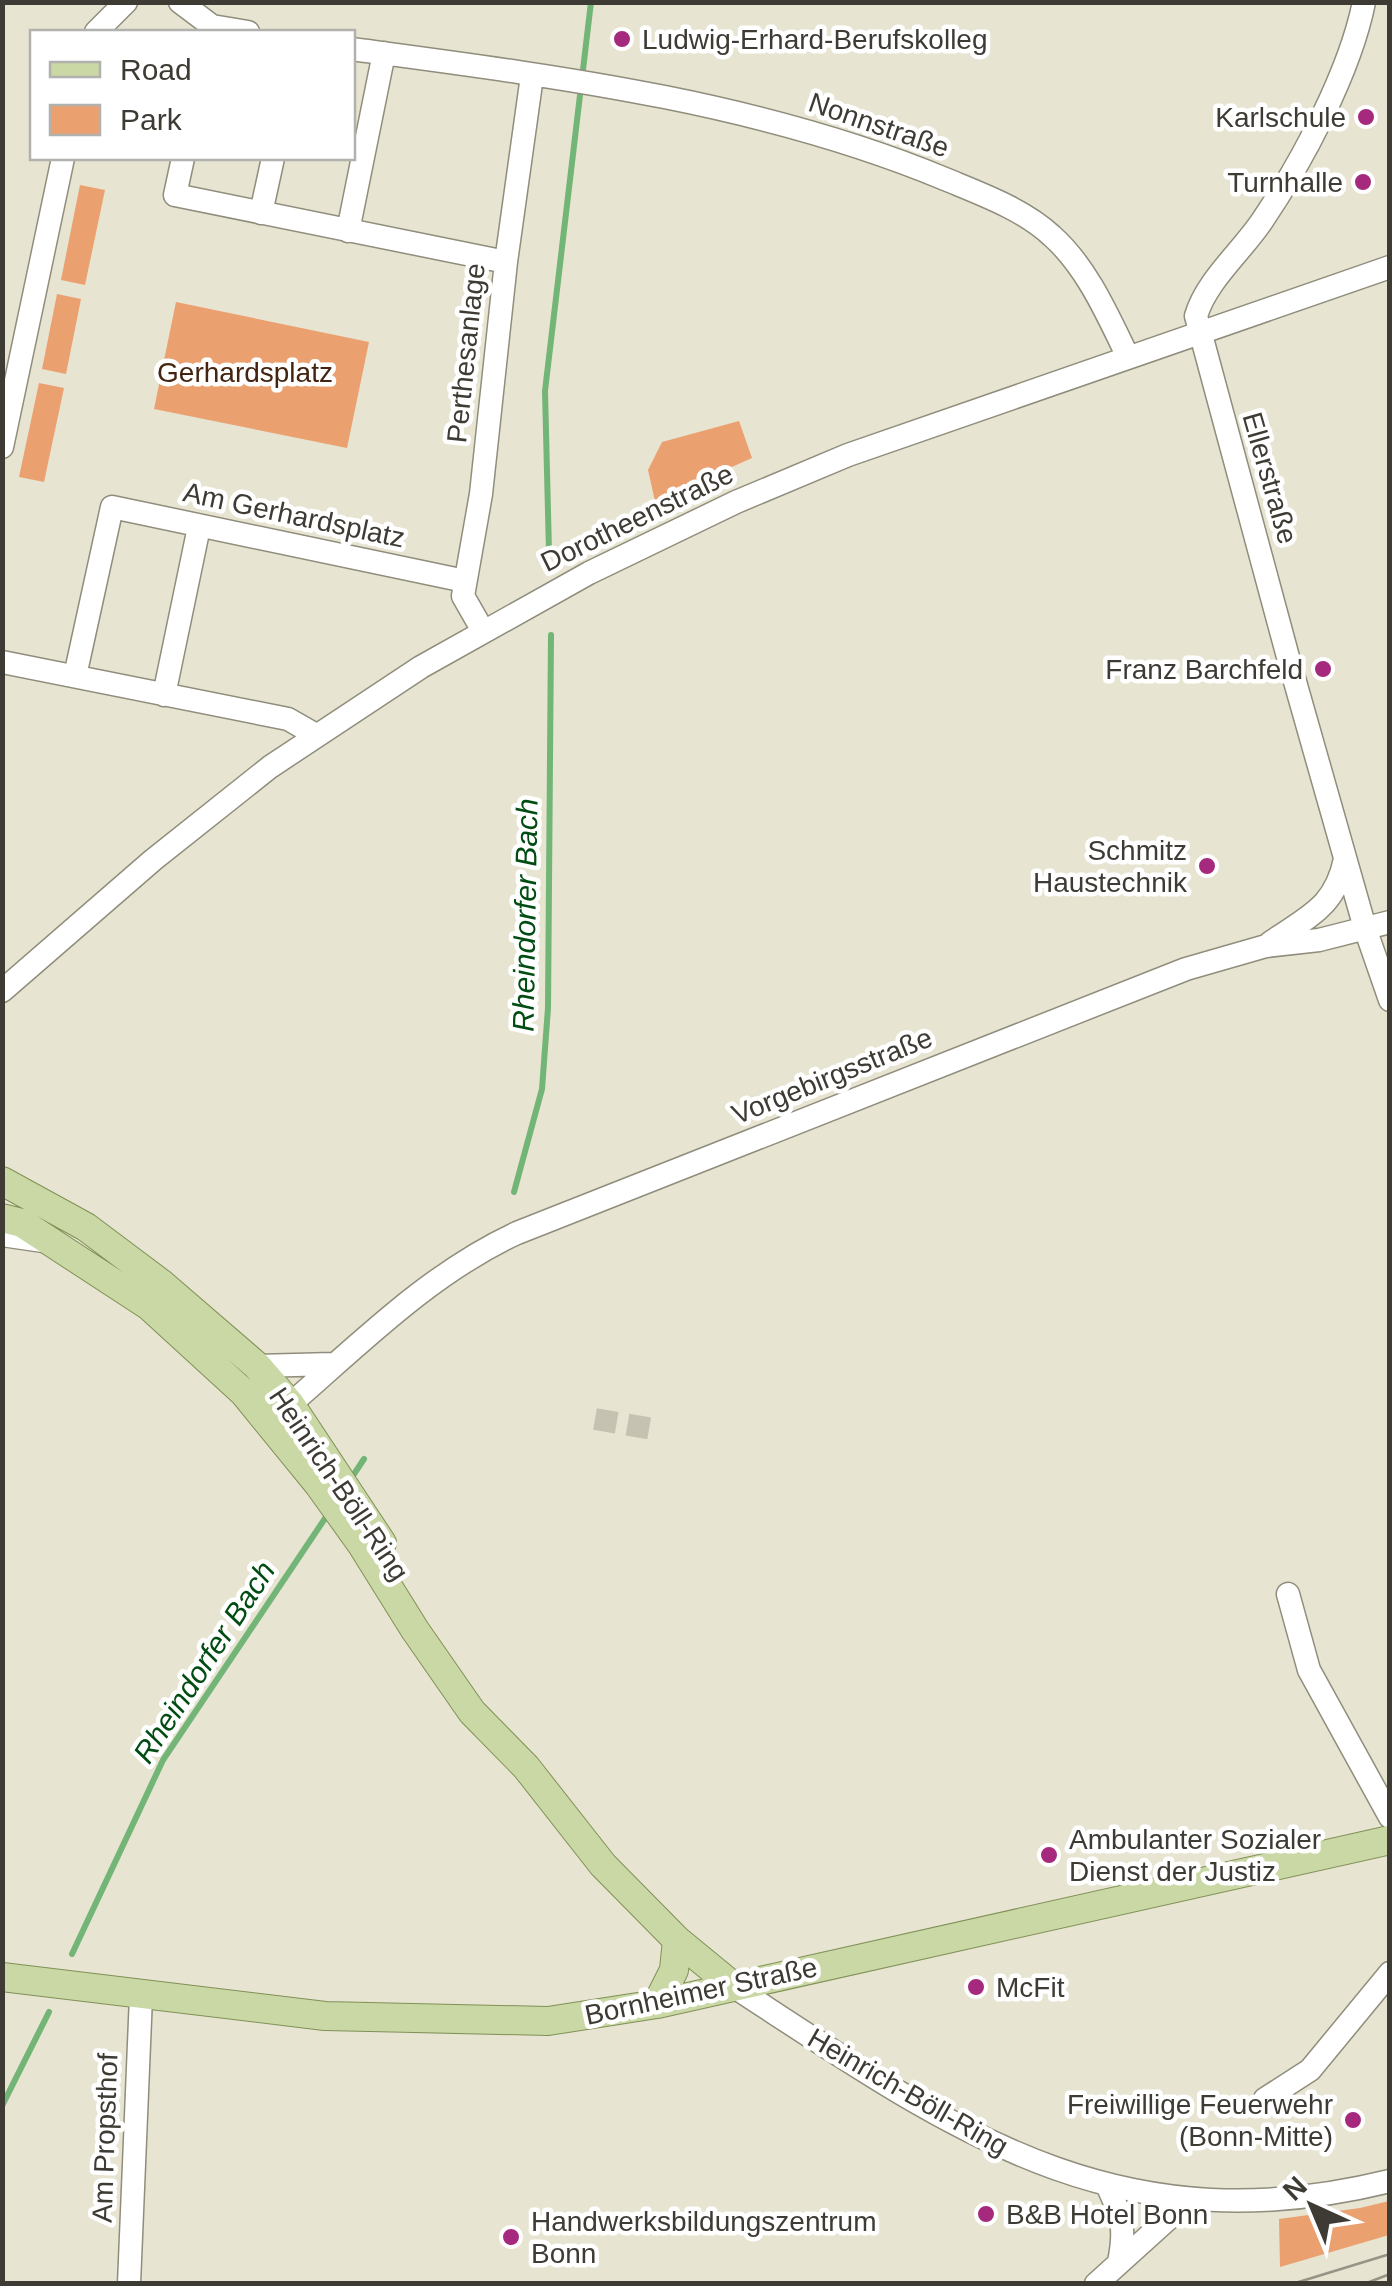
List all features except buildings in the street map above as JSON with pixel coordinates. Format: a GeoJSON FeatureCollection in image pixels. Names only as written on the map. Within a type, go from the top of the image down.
{"type":"FeatureCollection","features":[{"type":"Feature","properties":{"kind":"main road","name":"Heinrich-Böll-Ring"},"geometry":{"type":"LineString","coordinates":[[2,1181],[86,1227],[162,1284],[257,1366],[280,1413],[368,1537],[415,1630],[472,1712],[526,1767],[603,1865],[678,1940],[733,1986]]}},
{"type":"Feature","properties":{"kind":"main road","name":"Heinrich-Böll-Ring"},"geometry":{"type":"LineString","coordinates":[[2,1218],[22,1223],[149,1306],[244,1393],[280,1413]]}},
{"type":"Feature","properties":{"kind":"main road","name":"Bornheimer Straße"},"geometry":{"type":"LineString","coordinates":[[2,1977],[325,2016],[548,2021],[657,2004],[1390,1840]]}},
{"type":"Feature","properties":{"kind":"main road"},"geometry":{"type":"LineString","coordinates":[[657,2004],[674,1970],[678,1940]]}},
{"type":"Feature","properties":{"kind":"street"},"geometry":{"type":"LineString","coordinates":[[98,30],[126,2]]}},
{"type":"Feature","properties":{"kind":"street"},"geometry":{"type":"LineString","coordinates":[[180,2],[212,29]]}},
{"type":"Feature","properties":{"kind":"street"},"geometry":{"type":"LineString","coordinates":[[1198,334],[1199,305],[1265,216],[1304,148],[1340,76],[1364,2]]}},
{"type":"Feature","properties":{"kind":"street","name":"Nonnstraße"},"geometry":{"type":"LineString","coordinates":[[355,49],[605,87],[780,122],[891,156],[1017,212],[1051,234],[1068,252],[1106,312],[1128,358]]}},
{"type":"Feature","properties":{"kind":"street"},"geometry":{"type":"LineString","coordinates":[[348,232],[384,53]]}},
{"type":"Feature","properties":{"kind":"street","name":"Perthesanlage"},"geometry":{"type":"LineString","coordinates":[[464,580],[481,494],[506,262],[532,76]]}},
{"type":"Feature","properties":{"kind":"street"},"geometry":{"type":"LineString","coordinates":[[2,447],[64,160]]}},
{"type":"Feature","properties":{"kind":"street"},"geometry":{"type":"LineString","coordinates":[[183,160],[175,195],[506,262]]}},
{"type":"Feature","properties":{"kind":"street"},"geometry":{"type":"LineString","coordinates":[[261,213],[273,160]]}},
{"type":"Feature","properties":{"kind":"street","name":"Dorotheenstraße"},"geometry":{"type":"LineString","coordinates":[[2,991],[154,860],[316,735],[483,631],[632,552],[792,478],[911,432],[1390,267]]}},
{"type":"Feature","properties":{"kind":"street","name":"Ellerstraße"},"geometry":{"type":"LineString","coordinates":[[1198,334],[1365,928],[1390,1000]]}},
{"type":"Feature","properties":{"kind":"street","name":"Am Gerhardsplatz"},"geometry":{"type":"LineString","coordinates":[[75,676],[112,507],[464,580]]}},
{"type":"Feature","properties":{"kind":"street"},"geometry":{"type":"LineString","coordinates":[[164,695],[199,527]]}},
{"type":"Feature","properties":{"kind":"street"},"geometry":{"type":"LineString","coordinates":[[464,580],[463,596],[483,631]]}},
{"type":"Feature","properties":{"kind":"street"},"geometry":{"type":"LineString","coordinates":[[2,662],[288,719],[316,735]]}},
{"type":"Feature","properties":{"kind":"street"},"geometry":{"type":"LineString","coordinates":[[1266,946],[1331,898],[1346,856]]}},
{"type":"Feature","properties":{"kind":"street","name":"Vorgebirgsstraße"},"geometry":{"type":"LineString","coordinates":[[280,1413],[425,1288],[506,1238],[1186,969],[1266,946],[1318,940],[1390,922]]}},
{"type":"Feature","properties":{"kind":"street"},"geometry":{"type":"LineString","coordinates":[[2,1235],[49,1242]]}},
{"type":"Feature","properties":{"kind":"street"},"geometry":{"type":"LineString","coordinates":[[257,1366],[333,1364]]}},
{"type":"Feature","properties":{"kind":"street"},"geometry":{"type":"LineString","coordinates":[[1288,1594],[1309,1670],[1390,1817]]}},
{"type":"Feature","properties":{"kind":"street"},"geometry":{"type":"LineString","coordinates":[[1264,2099],[1310,2070],[1390,1974]]}},
{"type":"Feature","properties":{"kind":"street","name":"Heinrich-Böll-Ring"},"geometry":{"type":"LineString","coordinates":[[733,1986],[956,2125],[1028,2160],[1107,2186],[1190,2199],[1303,2198],[1390,2181]]}},
{"type":"Feature","properties":{"kind":"street","name":"Am Propsthof"},"geometry":{"type":"LineString","coordinates":[[129,2284],[141,1996]]}},
{"type":"Feature","properties":{"kind":"street"},"geometry":{"type":"LineString","coordinates":[[1107,2186],[1121,2214],[1125,2234],[1119,2262]]}},
{"type":"Feature","properties":{"kind":"street"},"geometry":{"type":"LineString","coordinates":[[1096,2284],[1190,2199]]}},
{"type":"Feature","properties":{"kind":"green space"},"geometry":{"type":"Polygon","coordinates":[[[80,185],[105,190],[85,285],[61,280],[80,185]]]}},
{"type":"Feature","properties":{"kind":"green space"},"geometry":{"type":"Polygon","coordinates":[[[57,294],[81,299],[66,374],[42,369],[57,294]]]}},
{"type":"Feature","properties":{"kind":"green space","name":"Gerhardsplatz"},"geometry":{"type":"Polygon","coordinates":[[[176,302],[369,342],[347,448],[154,409],[176,302]]]}},
{"type":"Feature","properties":{"kind":"green space"},"geometry":{"type":"Polygon","coordinates":[[[39,383],[64,388],[44,482],[19,477],[39,383]]]}},
{"type":"Feature","properties":{"kind":"green space"},"geometry":{"type":"Polygon","coordinates":[[[739,421],[752,458],[655,501],[648,470],[662,442],[739,421]]]}},
{"type":"Feature","properties":{"kind":"green space"},"geometry":{"type":"Polygon","coordinates":[[[1389,2201],[1389,2235],[1280,2267],[1279,2219],[1389,2201]]]}},
{"type":"Feature","properties":{"kind":"waterway","name":"Rheindorfer Bach"},"geometry":{"type":"LineString","coordinates":[[549,552],[545,391],[591,2]]}},
{"type":"Feature","properties":{"kind":"waterway","name":"Rheindorfer Bach"},"geometry":{"type":"LineString","coordinates":[[514,1192],[542,1089],[548,1008],[551,635]]}},
{"type":"Feature","properties":{"kind":"waterway","name":"Rheindorfer Bach"},"geometry":{"type":"LineString","coordinates":[[350,1480],[364,1459]]}},
{"type":"Feature","properties":{"kind":"waterway","name":"Rheindorfer Bach"},"geometry":{"type":"LineString","coordinates":[[72,1954],[163,1760],[330,1511]]}},
{"type":"Feature","properties":{"kind":"waterway","name":"Rheindorfer Bach"},"geometry":{"type":"LineString","coordinates":[[2,2106],[49,2012]]}},
{"type":"Feature","properties":{"kind":"tunnel"},"geometry":{"type":"LineString","coordinates":[[595,1419],[653,1429]]}},
{"type":"Feature","properties":{"kind":"tram line"},"geometry":{"type":"LineString","coordinates":[[1292,2284],[1390,2254]]}},
{"type":"Feature","properties":{"kind":"tram line"},"geometry":{"type":"LineString","coordinates":[[1364,2284],[1390,2274]]}},
{"type":"Feature","properties":{"kind":"place","name":"Ludwig-Erhard-Berufskolleg"},"geometry":{"type":"Point","coordinates":[622,39]}},
{"type":"Feature","properties":{"kind":"place","name":"Karlschule"},"geometry":{"type":"Point","coordinates":[1366,117]}},
{"type":"Feature","properties":{"kind":"place","name":"Turnhalle"},"geometry":{"type":"Point","coordinates":[1363,182]}},
{"type":"Feature","properties":{"kind":"place","name":"Franz Barchfeld"},"geometry":{"type":"Point","coordinates":[1323,669]}},
{"type":"Feature","properties":{"kind":"place","name":"Schmitz Haustechnik"},"geometry":{"type":"Point","coordinates":[1207,866]}},
{"type":"Feature","properties":{"kind":"place","name":"Ambulanter Sozialer Dienst der Justiz"},"geometry":{"type":"Point","coordinates":[1049,1855]}},
{"type":"Feature","properties":{"kind":"place","name":"McFit"},"geometry":{"type":"Point","coordinates":[976,1987]}},
{"type":"Feature","properties":{"kind":"place","name":"Freiwillige Feuerwehr (Bonn-Mitte)"},"geometry":{"type":"Point","coordinates":[1353,2120]}},
{"type":"Feature","properties":{"kind":"place","name":"B&B Hotel Bonn"},"geometry":{"type":"Point","coordinates":[986,2214]}},
{"type":"Feature","properties":{"kind":"place","name":"Handwerksbildungszentrum Bonn"},"geometry":{"type":"Point","coordinates":[511,2237]}}]}
